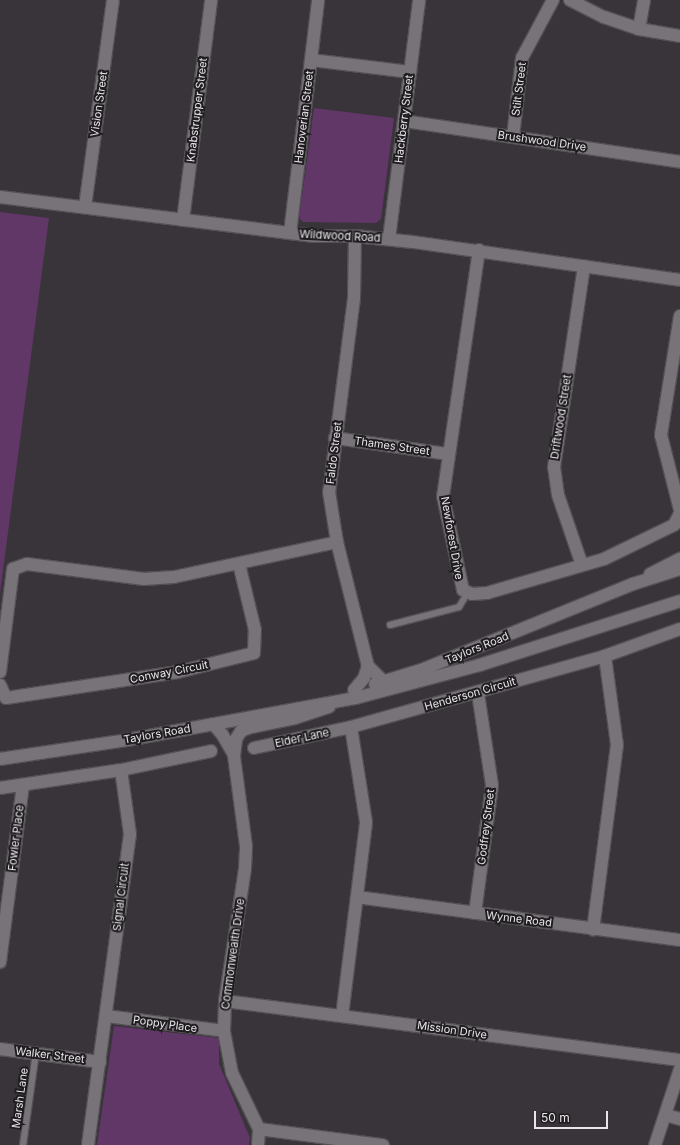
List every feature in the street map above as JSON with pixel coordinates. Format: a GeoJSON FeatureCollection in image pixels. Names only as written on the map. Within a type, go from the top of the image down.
{"type":"FeatureCollection","features":[{"type":"Feature","properties":{"kind":"street","name":"Vision Street"},"geometry":{"type":"LineString","coordinates":[[85,208],[113,0]]}},
{"type":"Feature","properties":{"kind":"street","name":"Knabstrupper Street"},"geometry":{"type":"LineString","coordinates":[[182,220],[211,0]]}},
{"type":"Feature","properties":{"kind":"street","name":"Hanoverian Street"},"geometry":{"type":"LineString","coordinates":[[290,233],[318,0]]}},
{"type":"Feature","properties":{"kind":"street","name":"Hackberry Street"},"geometry":{"type":"LineString","coordinates":[[389,239],[419,0]]}},
{"type":"Feature","properties":{"kind":"street","name":"Stilt Street"},"geometry":{"type":"LineString","coordinates":[[513,137],[522,58],[553,0]]}},
{"type":"Feature","properties":{"kind":"street"},"geometry":{"type":"LineString","coordinates":[[570,0],[604,17],[639,29],[680,36]]}},
{"type":"Feature","properties":{"kind":"street"},"geometry":{"type":"LineString","coordinates":[[639,29],[644,0]]}},
{"type":"Feature","properties":{"kind":"street"},"geometry":{"type":"LineString","coordinates":[[311,60],[410,72]]}},
{"type":"Feature","properties":{"kind":"street","name":"Brushwood Drive"},"geometry":{"type":"LineString","coordinates":[[404,121],[680,162]]}},
{"type":"Feature","properties":{"kind":"street","name":"Wildwood Road"},"geometry":{"type":"LineString","coordinates":[[0,197],[290,233],[389,239],[479,250],[680,280]]}},
{"type":"Feature","properties":{"kind":"street","name":"Faldo Street"},"geometry":{"type":"LineString","coordinates":[[355,236],[354,298],[329,492],[338,542],[368,666]]}},
{"type":"Feature","properties":{"kind":"street","name":"Newforest Drive"},"geometry":{"type":"LineString","coordinates":[[479,250],[448,454],[443,506],[460,586],[468,592],[487,593],[582,565],[632,546],[674,525],[680,508],[661,435],[680,316]]}},
{"type":"Feature","properties":{"kind":"street","name":"Driftwood Street"},"geometry":{"type":"LineString","coordinates":[[582,565],[558,495],[554,468],[584,266]]}},
{"type":"Feature","properties":{"kind":"street","name":"Thames Street"},"geometry":{"type":"LineString","coordinates":[[335,438],[448,454]]}},
{"type":"Feature","properties":{"kind":"street"},"geometry":{"type":"LineString","coordinates":[[0,672],[13,569],[28,564],[144,579],[174,576],[239,564],[338,542]]}},
{"type":"Feature","properties":{"kind":"street"},"geometry":{"type":"LineString","coordinates":[[633,584],[667,564],[680,559]]}},
{"type":"Feature","properties":{"kind":"street","name":"Conway Circuit"},"geometry":{"type":"LineString","coordinates":[[0,686],[6,698],[178,672],[254,653],[255,630],[239,564]]}},
{"type":"Feature","properties":{"kind":"street","name":"Taylors Road"},"geometry":{"type":"LineString","coordinates":[[355,694],[384,682],[461,655],[633,584],[680,569]]}},
{"type":"Feature","properties":{"kind":"street","name":"Taylors Road"},"geometry":{"type":"LineString","coordinates":[[0,759],[44,754],[270,713],[480,665],[680,601]]}},
{"type":"Feature","properties":{"kind":"street","name":"Henderson Circuit"},"geometry":{"type":"LineString","coordinates":[[351,727],[478,693],[605,656],[680,629]]}},
{"type":"Feature","properties":{"kind":"street"},"geometry":{"type":"LineString","coordinates":[[594,929],[617,745],[605,656]]}},
{"type":"Feature","properties":{"kind":"street"},"geometry":{"type":"LineString","coordinates":[[355,694],[364,678],[368,666],[384,682]]}},
{"type":"Feature","properties":{"kind":"street","name":"Godfrey Street"},"geometry":{"type":"LineString","coordinates":[[475,913],[492,785],[478,693]]}},
{"type":"Feature","properties":{"kind":"street","name":"Commonwealth Drive"},"geometry":{"type":"LineString","coordinates":[[258,1145],[259,1129],[232,1073],[224,1031],[225,1001],[246,846],[234,756],[236,739],[241,731],[295,718],[355,694]]}},
{"type":"Feature","properties":{"kind":"street","name":"Commonwealth Drive"},"geometry":{"type":"LineString","coordinates":[[213,724],[222,734],[234,756]]}},
{"type":"Feature","properties":{"kind":"street"},"geometry":{"type":"LineString","coordinates":[[342,1016],[366,822],[351,727]]}},
{"type":"Feature","properties":{"kind":"street","name":"Elder Lane"},"geometry":{"type":"LineString","coordinates":[[254,748],[351,727]]}},
{"type":"Feature","properties":{"kind":"street"},"geometry":{"type":"LineString","coordinates":[[0,788],[121,770],[210,751]]}},
{"type":"Feature","properties":{"kind":"street","name":"Taylors Road"},"geometry":{"type":"LineString","coordinates":[[0,753],[44,754]]}},
{"type":"Feature","properties":{"kind":"street","name":"Signal Circuit"},"geometry":{"type":"LineString","coordinates":[[88,1145],[130,834],[121,770]]}},
{"type":"Feature","properties":{"kind":"street","name":"Fowler Place"},"geometry":{"type":"LineString","coordinates":[[0,962],[23,785]]}},
{"type":"Feature","properties":{"kind":"street","name":"Wynne Road"},"geometry":{"type":"LineString","coordinates":[[357,897],[680,940]]}},
{"type":"Feature","properties":{"kind":"street","name":"Mission Drive"},"geometry":{"type":"LineString","coordinates":[[225,1001],[680,1060]]}},
{"type":"Feature","properties":{"kind":"street","name":"Poppy Place"},"geometry":{"type":"LineString","coordinates":[[106,1016],[224,1031]]}},
{"type":"Feature","properties":{"kind":"street","name":"Walker Street"},"geometry":{"type":"LineString","coordinates":[[0,1049],[100,1062]]}},
{"type":"Feature","properties":{"kind":"street"},"geometry":{"type":"LineString","coordinates":[[655,1145],[680,1069]]}},
{"type":"Feature","properties":{"kind":"street"},"geometry":{"type":"LineString","coordinates":[[666,1115],[680,1119]]}},
{"type":"Feature","properties":{"kind":"street"},"geometry":{"type":"LineString","coordinates":[[259,1129],[380,1145]]}},
{"type":"Feature","properties":{"kind":"lane"},"geometry":{"type":"LineString","coordinates":[[390,625],[459,607],[468,592]]}},
{"type":"Feature","properties":{"kind":"lane","name":"Marsh Lane"},"geometry":{"type":"LineString","coordinates":[[23,1145],[36,1053]]}},
{"type":"Feature","properties":{"kind":"shaded area"},"geometry":{"type":"Polygon","coordinates":[[[314,108],[394,118],[381,219],[376,223],[303,222],[299,218],[314,108]]]}},
{"type":"Feature","properties":{"kind":"shaded area"},"geometry":{"type":"Polygon","coordinates":[[[0,212],[49,218],[0,594],[0,212]]]}},
{"type":"Feature","properties":{"kind":"shaded area"},"geometry":{"type":"Polygon","coordinates":[[[114,1026],[219,1038],[219,1064],[250,1138],[249,1145],[97,1145],[114,1026]]]}}]}
